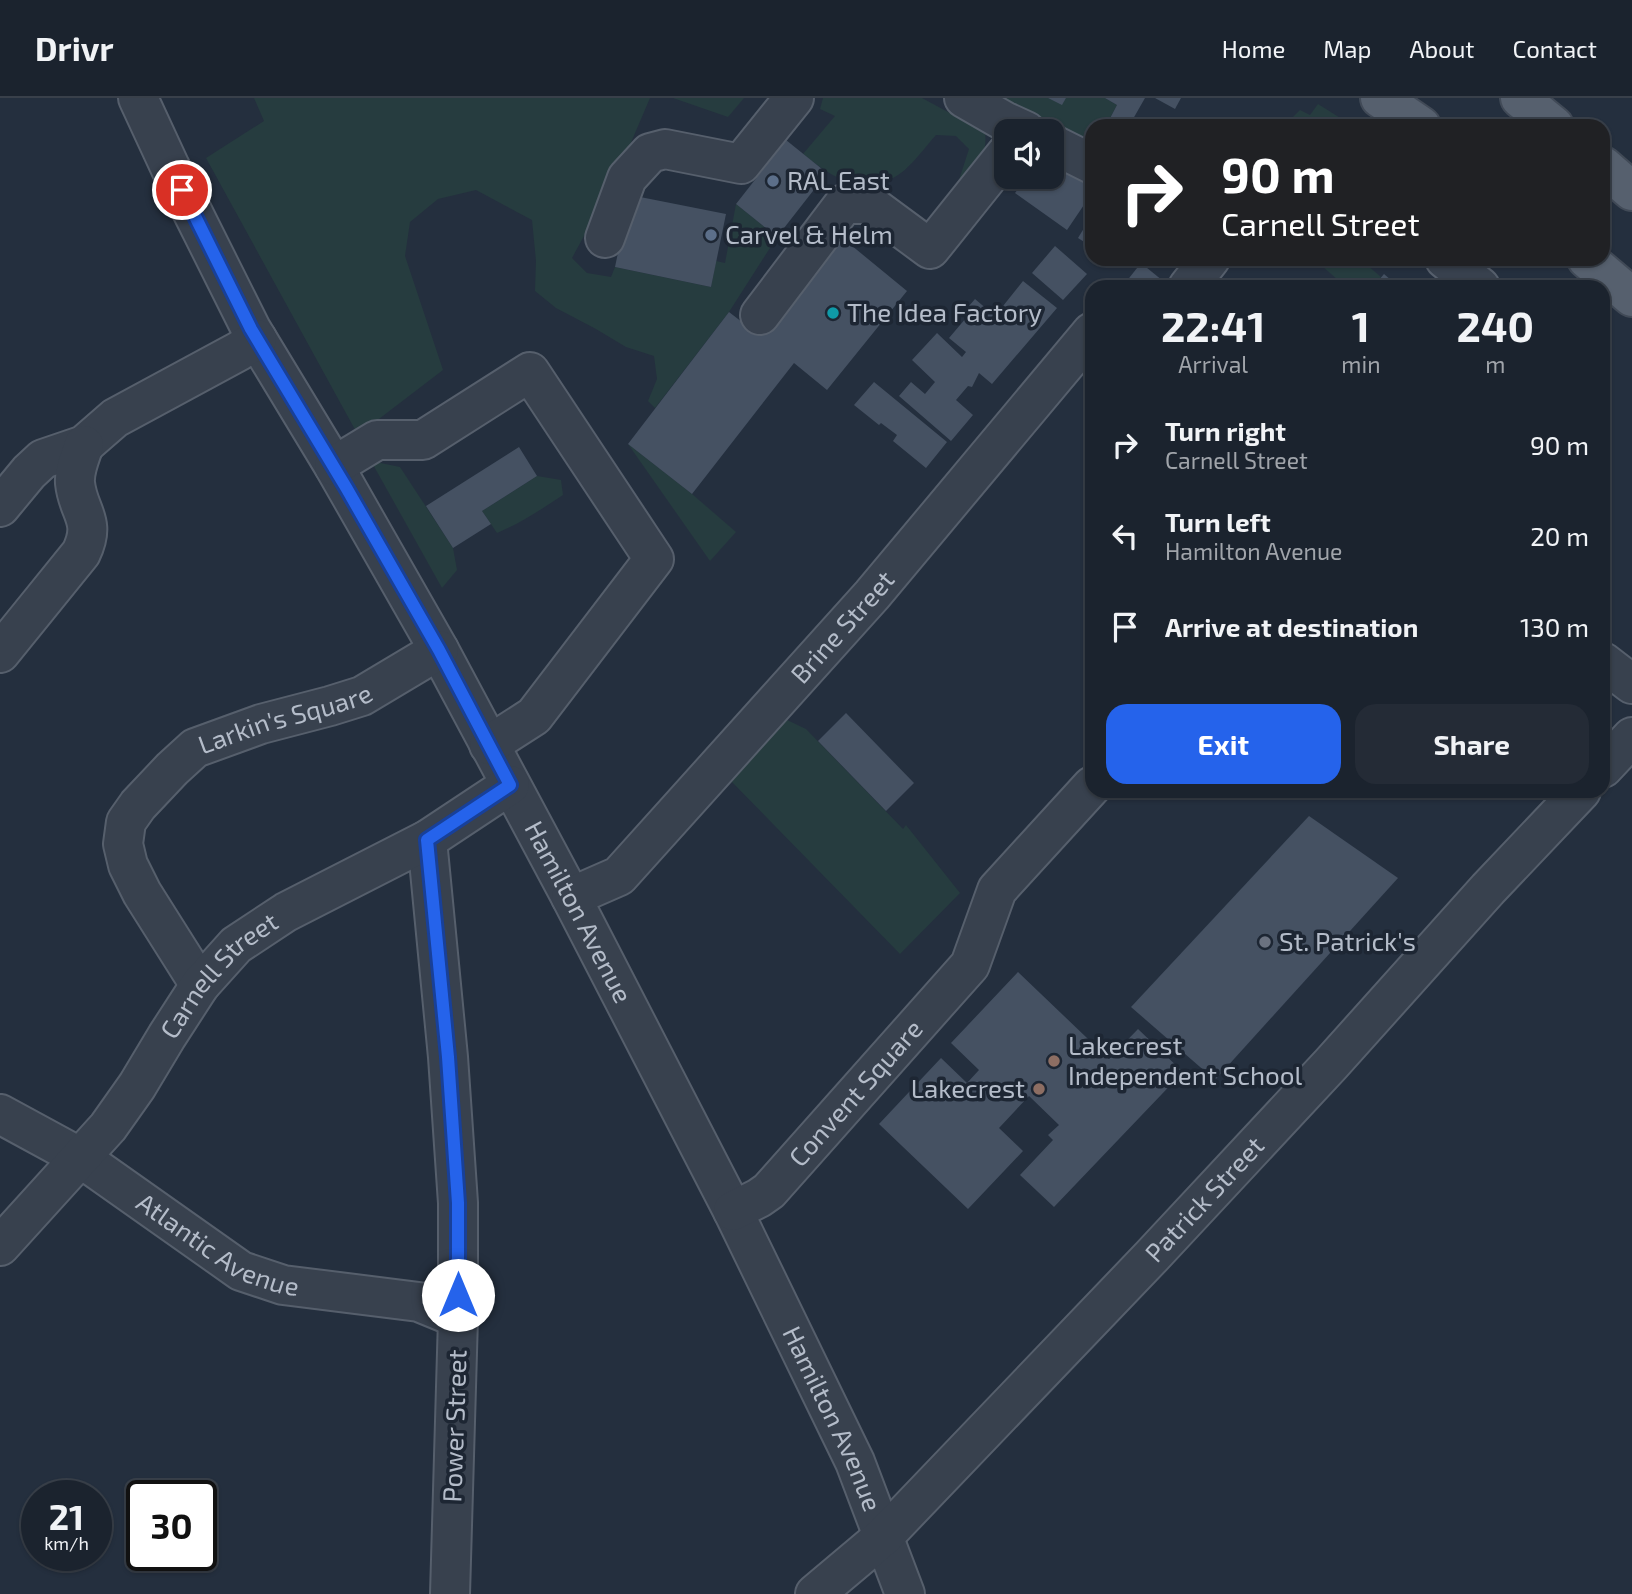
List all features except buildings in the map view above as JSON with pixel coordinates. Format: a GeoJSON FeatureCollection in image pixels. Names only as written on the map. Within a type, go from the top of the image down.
{"type":"FeatureCollection","features":[{"type":"Feature","properties":{"kind":"main road"},"geometry":{"type":"LineString","coordinates":[[1380,98],[1411,119]]}},
{"type":"Feature","properties":{"kind":"main road"},"geometry":{"type":"LineString","coordinates":[[1520,98],[1546,119]]}},
{"type":"Feature","properties":{"kind":"main road"},"geometry":{"type":"LineString","coordinates":[[1610,172],[1632,191]]}},
{"type":"Feature","properties":{"kind":"street","name":"Hamilton Avenue"},"geometry":{"type":"LineString","coordinates":[[138,98],[257,339],[334,466],[439,650],[571,897],[733,1211],[855,1462],[905,1594]]}},
{"type":"Feature","properties":{"kind":"street"},"geometry":{"type":"LineString","coordinates":[[605,238],[627,178],[650,153],[666,149],[741,164],[794,98]]}},
{"type":"Feature","properties":{"kind":"street"},"geometry":{"type":"LineString","coordinates":[[964,98],[1003,119]]}},
{"type":"Feature","properties":{"kind":"street"},"geometry":{"type":"LineString","coordinates":[[1064,150],[1085,160]]}},
{"type":"Feature","properties":{"kind":"street"},"geometry":{"type":"LineString","coordinates":[[760,315],[844,204],[869,204],[930,249],[994,169]]}},
{"type":"Feature","properties":{"kind":"street"},"geometry":{"type":"LineString","coordinates":[[1194,280],[1204,266]]}},
{"type":"Feature","properties":{"kind":"street"},"geometry":{"type":"LineString","coordinates":[[1454,266],[1471,280]]}},
{"type":"Feature","properties":{"kind":"street"},"geometry":{"type":"LineString","coordinates":[[0,507],[43,459],[83,445],[115,418],[257,339]]}},
{"type":"Feature","properties":{"kind":"street","name":"Brine Street"},"geometry":{"type":"LineString","coordinates":[[571,897],[619,876],[872,595],[1085,340]]}},
{"type":"Feature","properties":{"kind":"street"},"geometry":{"type":"LineString","coordinates":[[334,466],[377,440],[423,440],[530,372],[654,559],[534,716],[489,746]]}},
{"type":"Feature","properties":{"kind":"street"},"geometry":{"type":"LineString","coordinates":[[0,653],[81,553],[87,540],[87,521],[75,481],[83,445]]}},
{"type":"Feature","properties":{"kind":"street","name":"Larkin's Square"},"geometry":{"type":"LineString","coordinates":[[200,985],[142,893],[128,865],[123,844],[127,822],[138,805],[195,748],[261,724],[362,696],[439,650]]}},
{"type":"Feature","properties":{"kind":"street"},"geometry":{"type":"LineString","coordinates":[[1610,667],[1632,684]]}},
{"type":"Feature","properties":{"kind":"street"},"geometry":{"type":"LineString","coordinates":[[1610,761],[1632,737]]}},
{"type":"Feature","properties":{"kind":"street","name":"Carnell Street"},"geometry":{"type":"LineString","coordinates":[[0,1246],[108,1127],[200,985],[236,945],[286,912],[427,840],[510,785]]}},
{"type":"Feature","properties":{"kind":"street","name":"Convent Square"},"geometry":{"type":"LineString","coordinates":[[733,1211],[769,1191],[970,965],[997,890],[1085,794]]}},
{"type":"Feature","properties":{"kind":"street","name":"Patrick Street"},"geometry":{"type":"LineString","coordinates":[[815,1594],[884,1536],[1162,1246],[1331,1064],[1488,888],[1574,798]]}},
{"type":"Feature","properties":{"kind":"street","name":"Power Street"},"geometry":{"type":"LineString","coordinates":[[427,840],[448,1057],[458,1203],[458,1318],[450,1594]]}},
{"type":"Feature","properties":{"kind":"street","name":"Atlantic Avenue"},"geometry":{"type":"LineString","coordinates":[[0,1114],[81,1158],[241,1271],[283,1285],[419,1302],[458,1318]]}},
{"type":"Feature","properties":{"kind":"green space"},"geometry":{"type":"Polygon","coordinates":[[[254,98],[650,98],[618,173],[572,258],[587,273],[611,277],[615,267],[711,287],[716,261],[725,263],[736,204],[777,237],[729,312],[655,408],[648,401],[657,379],[654,356],[626,347],[556,308],[535,291],[536,261],[532,220],[476,190],[438,199],[410,222],[405,256],[443,370],[358,435],[206,158],[264,121],[254,98]]]}},
{"type":"Feature","properties":{"kind":"green space"},"geometry":{"type":"Polygon","coordinates":[[[673,98],[744,98],[728,117],[673,98]]]}},
{"type":"Feature","properties":{"kind":"green space"},"geometry":{"type":"Polygon","coordinates":[[[823,98],[922,98],[985,132],[980,163],[946,202],[958,183],[969,149],[956,136],[936,135],[908,167],[885,182],[860,185],[848,182],[803,154],[835,116],[820,109],[823,98]]]}},
{"type":"Feature","properties":{"kind":"green space"},"geometry":{"type":"Polygon","coordinates":[[[1000,98],[1048,98],[1062,104],[1066,98],[1105,98],[1117,105],[1110,119],[1085,119],[1085,144],[1064,134],[1064,119],[1036,119],[1000,98]]]}},
{"type":"Feature","properties":{"kind":"green space"},"geometry":{"type":"Polygon","coordinates":[[[1318,104],[1342,119],[1291,119],[1300,110],[1310,115],[1318,104]]]}},
{"type":"Feature","properties":{"kind":"green space"},"geometry":{"type":"Polygon","coordinates":[[[1322,266],[1368,266],[1381,277],[1379,280],[1338,280],[1322,266]]]}},
{"type":"Feature","properties":{"kind":"green space"},"geometry":{"type":"Polygon","coordinates":[[[628,444],[736,532],[710,561],[628,444]]]}},
{"type":"Feature","properties":{"kind":"green space"},"geometry":{"type":"Polygon","coordinates":[[[371,461],[400,467],[453,548],[457,570],[442,588],[371,461]]]}},
{"type":"Feature","properties":{"kind":"green space"},"geometry":{"type":"Polygon","coordinates":[[[537,476],[561,480],[563,495],[497,533],[482,511],[537,476]]]}},
{"type":"Feature","properties":{"kind":"green space"},"geometry":{"type":"Polygon","coordinates":[[[785,719],[806,729],[903,829],[906,825],[960,893],[900,954],[731,781],[785,719]]]}},
{"type":"Feature","properties":{"kind":"place","name":"RAL East"},"geometry":{"type":"Point","coordinates":[773,181]}},
{"type":"Feature","properties":{"kind":"place","name":"Carvel & Helm"},"geometry":{"type":"Point","coordinates":[711,235]}},
{"type":"Feature","properties":{"kind":"place","name":"The Idea Factory"},"geometry":{"type":"Point","coordinates":[833,313]}},
{"type":"Feature","properties":{"kind":"place","name":"St. Patrick's"},"geometry":{"type":"Point","coordinates":[1265,942]}},
{"type":"Feature","properties":{"kind":"place","name":"Lakecrest Independent School"},"geometry":{"type":"Point","coordinates":[1054,1061]}},
{"type":"Feature","properties":{"kind":"place","name":"Lakecrest"},"geometry":{"type":"Point","coordinates":[1039,1089]}},
{"type":"Feature","properties":{"kind":"route"},"geometry":{"type":"LineString","coordinates":[[182,190],[251,329],[334,466],[439,650],[510,785],[427,840],[448,1057],[458,1203],[458,1295]]}}]}
